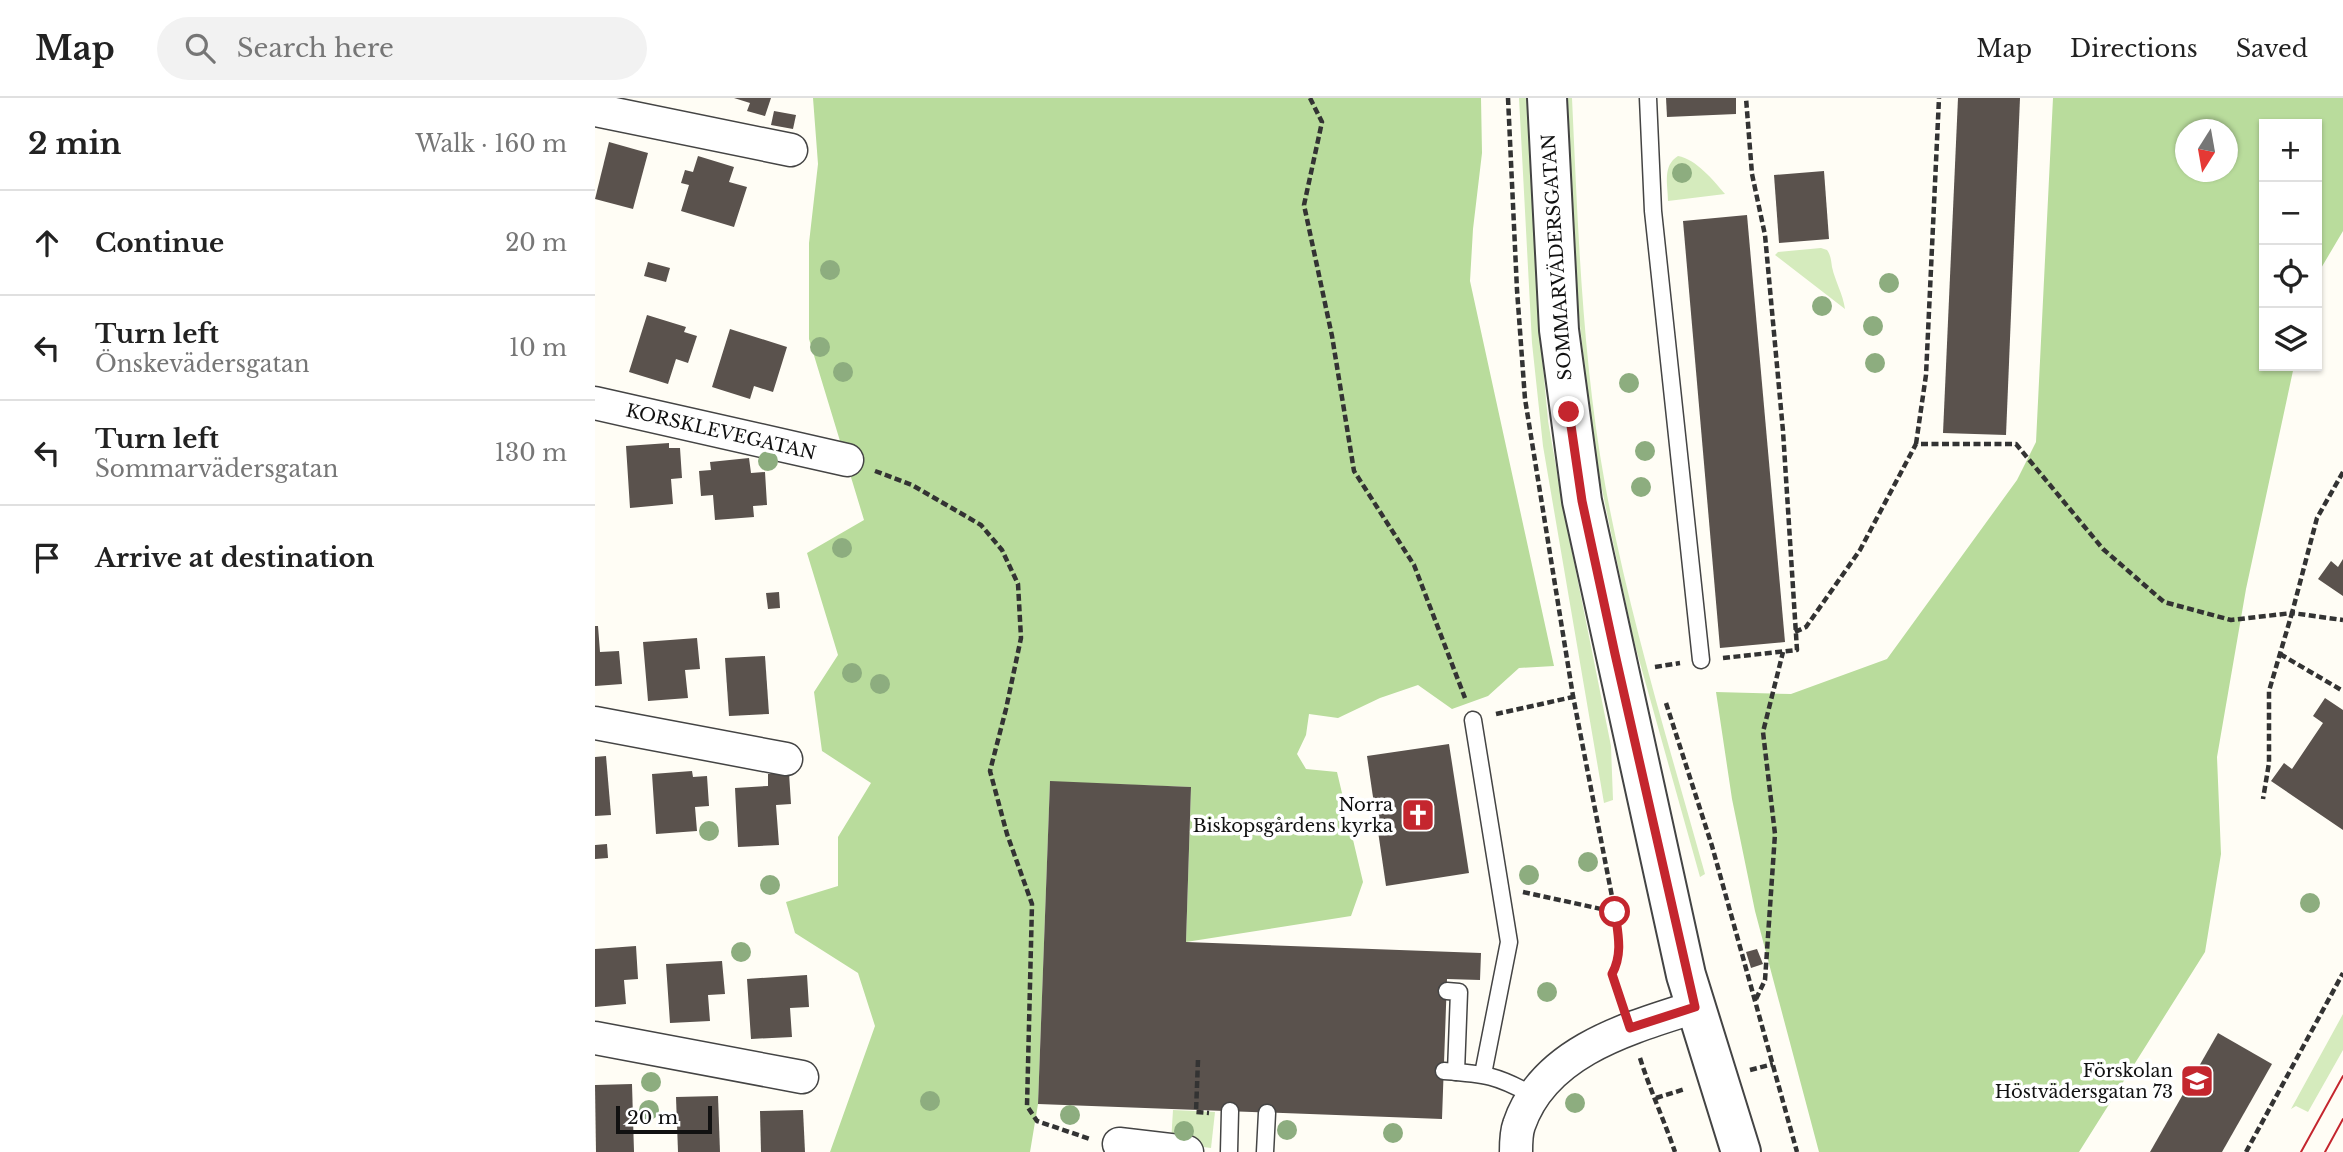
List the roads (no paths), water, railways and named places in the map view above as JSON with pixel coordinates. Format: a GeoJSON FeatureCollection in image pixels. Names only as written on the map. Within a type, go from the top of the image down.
{"type":"FeatureCollection","features":[{"type":"Feature","properties":{"kind":"street","name":"SOMMARVÄDERSGATAN"},"geometry":{"type":"LineString","coordinates":[[1547,98],[1559,330],[1582,501],[1695,1007],[1741,1152]]}},
{"type":"Feature","properties":{"kind":"street"},"geometry":{"type":"LineString","coordinates":[[595,110],[790,150]]}},
{"type":"Feature","properties":{"kind":"street","name":"KORSKLEVEGATAN"},"geometry":{"type":"LineString","coordinates":[[595,403],[847,460]]}},
{"type":"Feature","properties":{"kind":"street"},"geometry":{"type":"LineString","coordinates":[[595,723],[786,759]]}},
{"type":"Feature","properties":{"kind":"street"},"geometry":{"type":"LineString","coordinates":[[1516,1152],[1518,1126],[1534,1096],[1547,1079],[1599,1041],[1695,1007]]}},
{"type":"Feature","properties":{"kind":"street"},"geometry":{"type":"LineString","coordinates":[[595,1038],[802,1077]]}},
{"type":"Feature","properties":{"kind":"street"},"geometry":{"type":"LineString","coordinates":[[1119,1144],[1187,1152]]}},
{"type":"Feature","properties":{"kind":"lane"},"geometry":{"type":"LineString","coordinates":[[1648,98],[1653,211],[1701,660]]}},
{"type":"Feature","properties":{"kind":"lane"},"geometry":{"type":"LineString","coordinates":[[1472,720],[1509,942],[1483,1073]]}},
{"type":"Feature","properties":{"kind":"lane"},"geometry":{"type":"LineString","coordinates":[[1447,991],[1459,992],[1450,1072],[1483,1073],[1508,1081],[1534,1096]]}},
{"type":"Feature","properties":{"kind":"lane"},"geometry":{"type":"LineString","coordinates":[[1229,1152],[1230,1111]]}},
{"type":"Feature","properties":{"kind":"lane"},"geometry":{"type":"LineString","coordinates":[[1265,1152],[1267,1113]]}},
{"type":"Feature","properties":{"kind":"tram line"},"geometry":{"type":"LineString","coordinates":[[2301,1152],[2343,1076]]}},
{"type":"Feature","properties":{"kind":"tram line"},"geometry":{"type":"LineString","coordinates":[[2325,1152],[2343,1119]]}},
{"type":"Feature","properties":{"kind":"place","name":"Norra Biskopsgårdens kyrka"},"geometry":{"type":"Point","coordinates":[1418,815]}},
{"type":"Feature","properties":{"kind":"place","name":"Förskolan Höstvädersgatan 73"},"geometry":{"type":"Point","coordinates":[2197,1081]}}]}
